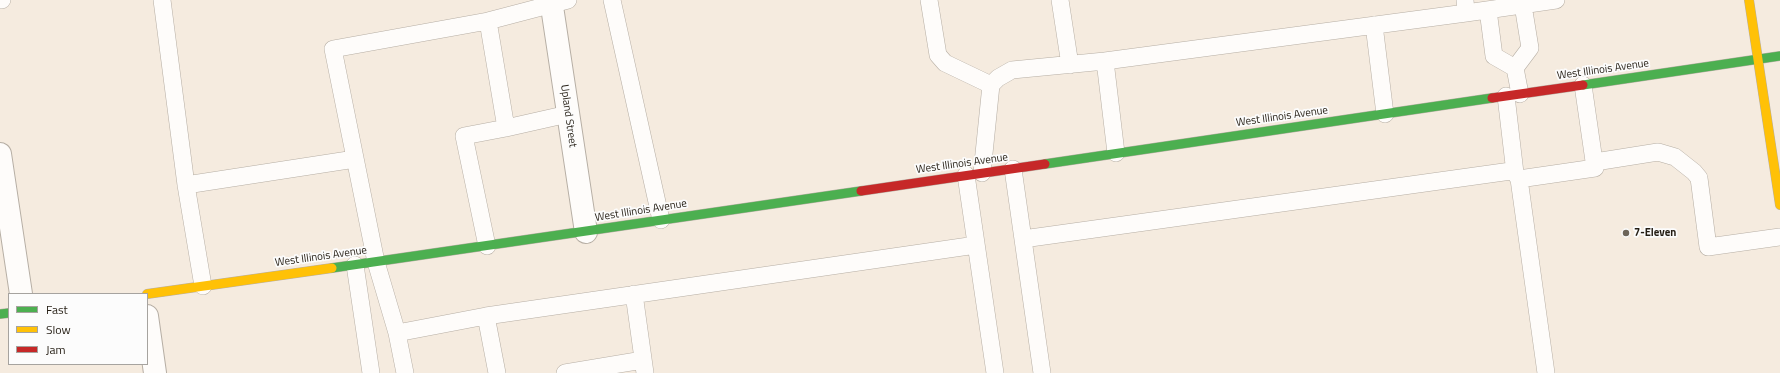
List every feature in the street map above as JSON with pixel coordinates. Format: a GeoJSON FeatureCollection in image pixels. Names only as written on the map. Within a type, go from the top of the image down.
{"type":"FeatureCollection","features":[{"type":"Feature","properties":{"kind":"main road"},"geometry":{"type":"LineString","coordinates":[[1749,0],[1780,205]]}},
{"type":"Feature","properties":{"kind":"main road","name":"West Illinois Avenue"},"geometry":{"type":"LineString","coordinates":[[148,294],[586,232],[1780,56]]}},
{"type":"Feature","properties":{"kind":"street","name":"Upland Street"},"geometry":{"type":"LineString","coordinates":[[557,1],[568,114],[586,232]]}},
{"type":"Feature","properties":{"kind":"street"},"geometry":{"type":"LineString","coordinates":[[0,154],[21,293]]}},
{"type":"Feature","properties":{"kind":"street"},"geometry":{"type":"LineString","coordinates":[[148,323],[155,373]]}},
{"type":"Feature","properties":{"kind":"lane"},"geometry":{"type":"LineString","coordinates":[[162,0],[186,185],[204,286]]}},
{"type":"Feature","properties":{"kind":"lane"},"geometry":{"type":"LineString","coordinates":[[612,0],[662,220]]}},
{"type":"Feature","properties":{"kind":"lane"},"geometry":{"type":"LineString","coordinates":[[929,0],[938,55],[944,63],[991,85]]}},
{"type":"Feature","properties":{"kind":"lane"},"geometry":{"type":"LineString","coordinates":[[1060,0],[1070,65]]}},
{"type":"Feature","properties":{"kind":"lane"},"geometry":{"type":"LineString","coordinates":[[995,373],[976,245],[974,174],[991,85],[998,78],[1012,70],[1105,61],[1374,25],[1466,7],[1488,10],[1556,0]]}},
{"type":"Feature","properties":{"kind":"lane"},"geometry":{"type":"LineString","coordinates":[[405,373],[397,333],[376,262],[333,49],[488,21],[557,1]]}},
{"type":"Feature","properties":{"kind":"lane"},"geometry":{"type":"LineString","coordinates":[[1523,5],[1530,48],[1515,68],[1513,95],[1517,176],[1546,373]]}},
{"type":"Feature","properties":{"kind":"lane"},"geometry":{"type":"LineString","coordinates":[[1488,10],[1494,56],[1515,68]]}},
{"type":"Feature","properties":{"kind":"lane"},"geometry":{"type":"LineString","coordinates":[[488,21],[506,128]]}},
{"type":"Feature","properties":{"kind":"lane"},"geometry":{"type":"LineString","coordinates":[[1374,25],[1385,114]]}},
{"type":"Feature","properties":{"kind":"lane"},"geometry":{"type":"LineString","coordinates":[[1105,61],[1116,154]]}},
{"type":"Feature","properties":{"kind":"lane"},"geometry":{"type":"LineString","coordinates":[[1023,239],[1510,171],[1517,176],[1596,168],[1583,85]]}},
{"type":"Feature","properties":{"kind":"lane"},"geometry":{"type":"LineString","coordinates":[[487,246],[464,136],[568,114]]}},
{"type":"Feature","properties":{"kind":"lane"},"geometry":{"type":"LineString","coordinates":[[1595,162],[1658,152],[1675,157],[1694,172],[1699,178],[1708,247],[1780,237]]}},
{"type":"Feature","properties":{"kind":"lane"},"geometry":{"type":"LineString","coordinates":[[186,185],[355,159]]}},
{"type":"Feature","properties":{"kind":"lane"},"geometry":{"type":"LineString","coordinates":[[1013,169],[1042,373]]}},
{"type":"Feature","properties":{"kind":"lane"},"geometry":{"type":"LineString","coordinates":[[397,333],[486,316],[976,245]]}},
{"type":"Feature","properties":{"kind":"lane"},"geometry":{"type":"LineString","coordinates":[[355,264],[371,373]]}},
{"type":"Feature","properties":{"kind":"lane"},"geometry":{"type":"LineString","coordinates":[[565,373],[644,366],[634,294]]}},
{"type":"Feature","properties":{"kind":"lane"},"geometry":{"type":"LineString","coordinates":[[486,316],[497,373]]}},
{"type":"Feature","properties":{"kind":"traffic: fast"},"geometry":{"type":"LineString","coordinates":[[1583,85],[1780,56]]}},
{"type":"Feature","properties":{"kind":"traffic: fast"},"geometry":{"type":"LineString","coordinates":[[1045,164],[1492,98]]}},
{"type":"Feature","properties":{"kind":"traffic: fast"},"geometry":{"type":"LineString","coordinates":[[332,268],[861,191]]}},
{"type":"Feature","properties":{"kind":"traffic: fast"},"geometry":{"type":"LineString","coordinates":[[0,314],[8,313]]}},
{"type":"Feature","properties":{"kind":"traffic: slow"},"geometry":{"type":"LineString","coordinates":[[1749,0],[1780,205]]}},
{"type":"Feature","properties":{"kind":"traffic: slow"},"geometry":{"type":"LineString","coordinates":[[148,294],[332,268]]}},
{"type":"Feature","properties":{"kind":"traffic: jam"},"geometry":{"type":"LineString","coordinates":[[1492,98],[1583,85]]}},
{"type":"Feature","properties":{"kind":"traffic: jam"},"geometry":{"type":"LineString","coordinates":[[861,191],[1045,164]]}},
{"type":"Feature","properties":{"kind":"place","name":"7-Eleven"},"geometry":{"type":"Point","coordinates":[1626,233]}}]}
